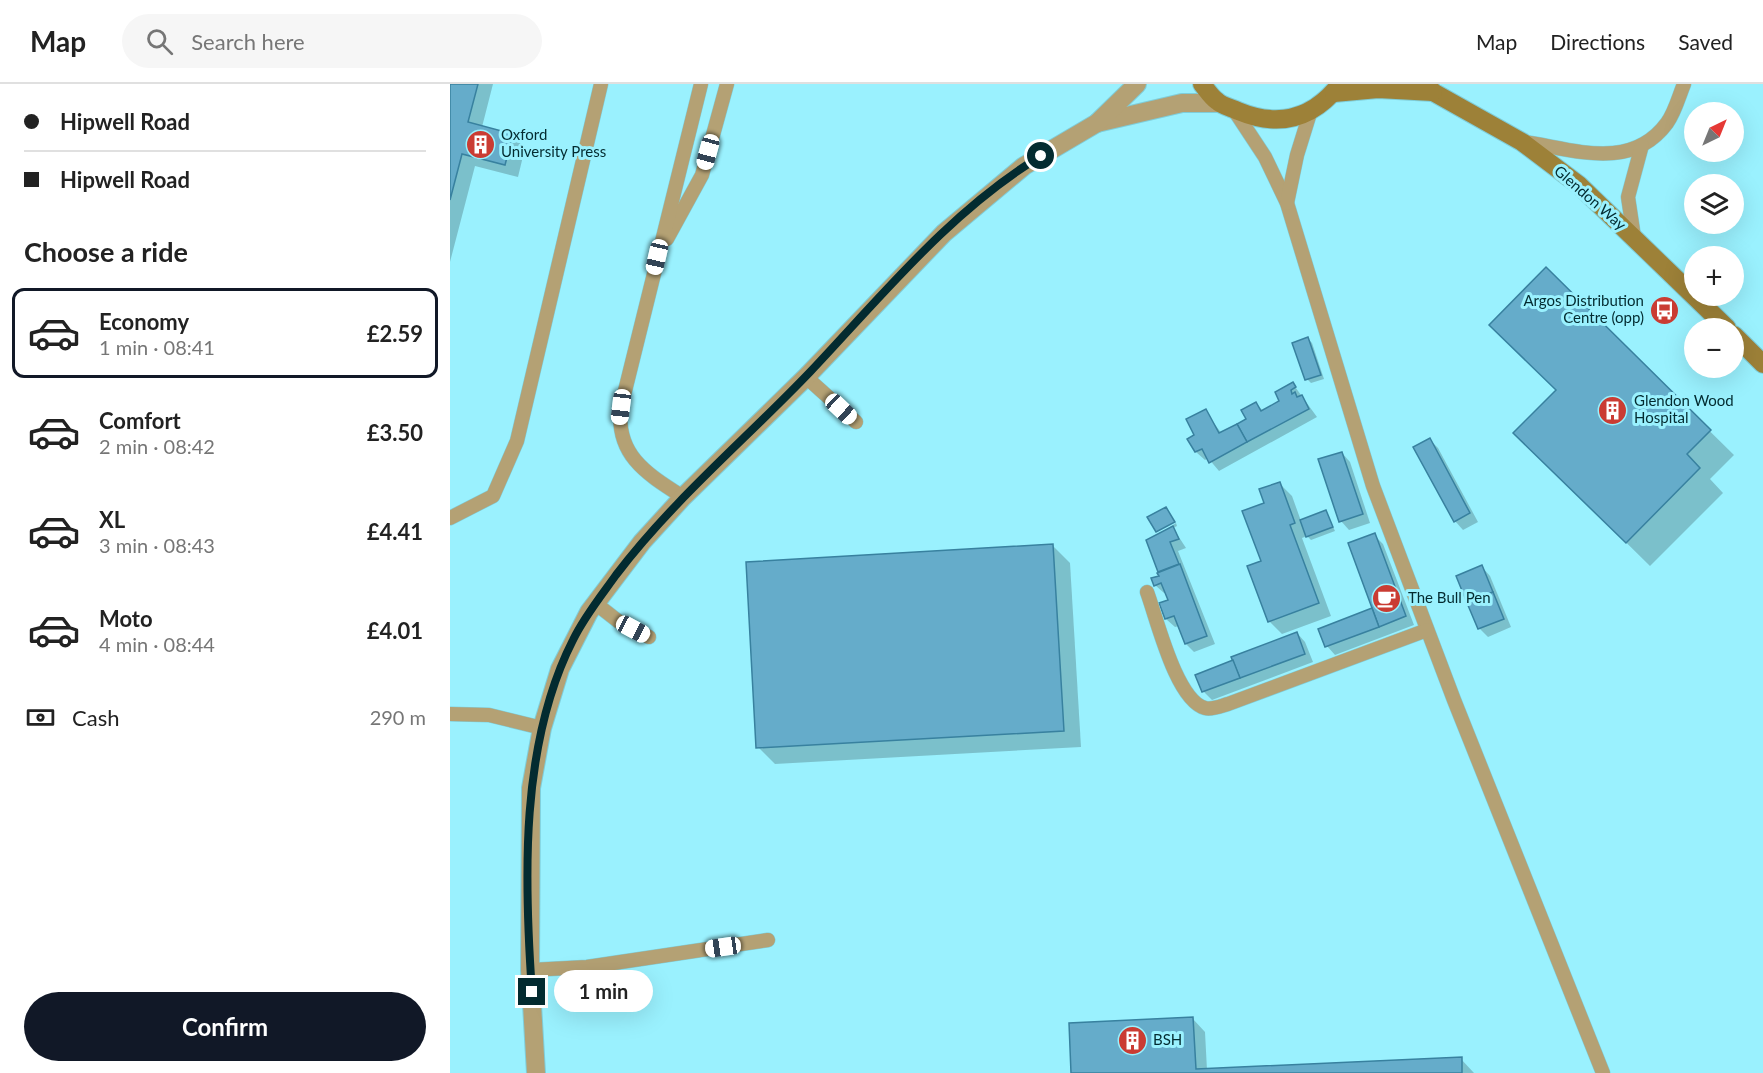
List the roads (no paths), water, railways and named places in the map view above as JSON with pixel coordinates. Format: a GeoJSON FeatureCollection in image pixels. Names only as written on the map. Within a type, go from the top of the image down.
{"type":"FeatureCollection","features":[{"type":"Feature","properties":{"kind":"street"},"geometry":{"type":"LineString","coordinates":[[536,1073],[530,970],[531,788],[542,729],[560,669],[573,640],[595,603],[642,542],[683,497],[806,376],[913,264],[976,204],[1024,166],[1097,123],[1137,84]]}},
{"type":"Feature","properties":{"kind":"street"},"geometry":{"type":"LineString","coordinates":[[1202,84],[1226,106],[1259,120],[1287,119],[1311,110],[1337,88]]}},
{"type":"Feature","properties":{"kind":"street","name":"Glendon Way"},"geometry":{"type":"LineString","coordinates":[[1337,88],[1430,88],[1479,115],[1522,142],[1579,185],[1717,318]]}},
{"type":"Feature","properties":{"kind":"street"},"geometry":{"type":"LineString","coordinates":[[1097,123],[1182,104],[1226,106]]}},
{"type":"Feature","properties":{"kind":"street"},"geometry":{"type":"LineString","coordinates":[[1744,345],[1763,364]]}},
{"type":"Feature","properties":{"kind":"lane"},"geometry":{"type":"LineString","coordinates":[[450,518],[493,496],[517,441],[601,84]]}},
{"type":"Feature","properties":{"kind":"lane"},"geometry":{"type":"LineString","coordinates":[[683,497],[650,476],[628,452],[619,424],[657,257],[701,84]]}},
{"type":"Feature","properties":{"kind":"lane"},"geometry":{"type":"LineString","coordinates":[[657,257],[702,175],[726,84]]}},
{"type":"Feature","properties":{"kind":"lane"},"geometry":{"type":"LineString","coordinates":[[1522,142],[1580,154],[1608,155],[1642,146],[1667,123],[1684,84]]}},
{"type":"Feature","properties":{"kind":"lane"},"geometry":{"type":"LineString","coordinates":[[1226,106],[1265,157],[1287,203],[1373,486],[1427,630],[1603,1073]]}},
{"type":"Feature","properties":{"kind":"lane"},"geometry":{"type":"LineString","coordinates":[[1287,203],[1297,155],[1311,110]]}},
{"type":"Feature","properties":{"kind":"lane"},"geometry":{"type":"LineString","coordinates":[[1634,237],[1628,197],[1642,146]]}},
{"type":"Feature","properties":{"kind":"lane"},"geometry":{"type":"LineString","coordinates":[[806,376],[856,422]]}},
{"type":"Feature","properties":{"kind":"lane"},"geometry":{"type":"LineString","coordinates":[[1147,592],[1182,688],[1193,702],[1206,709],[1227,704],[1427,630]]}},
{"type":"Feature","properties":{"kind":"lane"},"geometry":{"type":"LineString","coordinates":[[595,603],[618,621],[649,637]]}},
{"type":"Feature","properties":{"kind":"lane"},"geometry":{"type":"LineString","coordinates":[[450,714],[489,716],[542,729]]}},
{"type":"Feature","properties":{"kind":"lane"},"geometry":{"type":"LineString","coordinates":[[530,970],[587,967],[768,940]]}},
{"type":"Feature","properties":{"kind":"place","name":"Oxford University Press"},"geometry":{"type":"Point","coordinates":[480,144]}},
{"type":"Feature","properties":{"kind":"place","name":"Argos Distribution Centre (opp)"},"geometry":{"type":"Point","coordinates":[1665,310]}},
{"type":"Feature","properties":{"kind":"place","name":"Glendon Wood Hospital"},"geometry":{"type":"Point","coordinates":[1613,410]}},
{"type":"Feature","properties":{"kind":"place","name":"The Bull Pen"},"geometry":{"type":"Point","coordinates":[1387,598]}},
{"type":"Feature","properties":{"kind":"place","name":"BSH"},"geometry":{"type":"Point","coordinates":[1132,1040]}}]}
